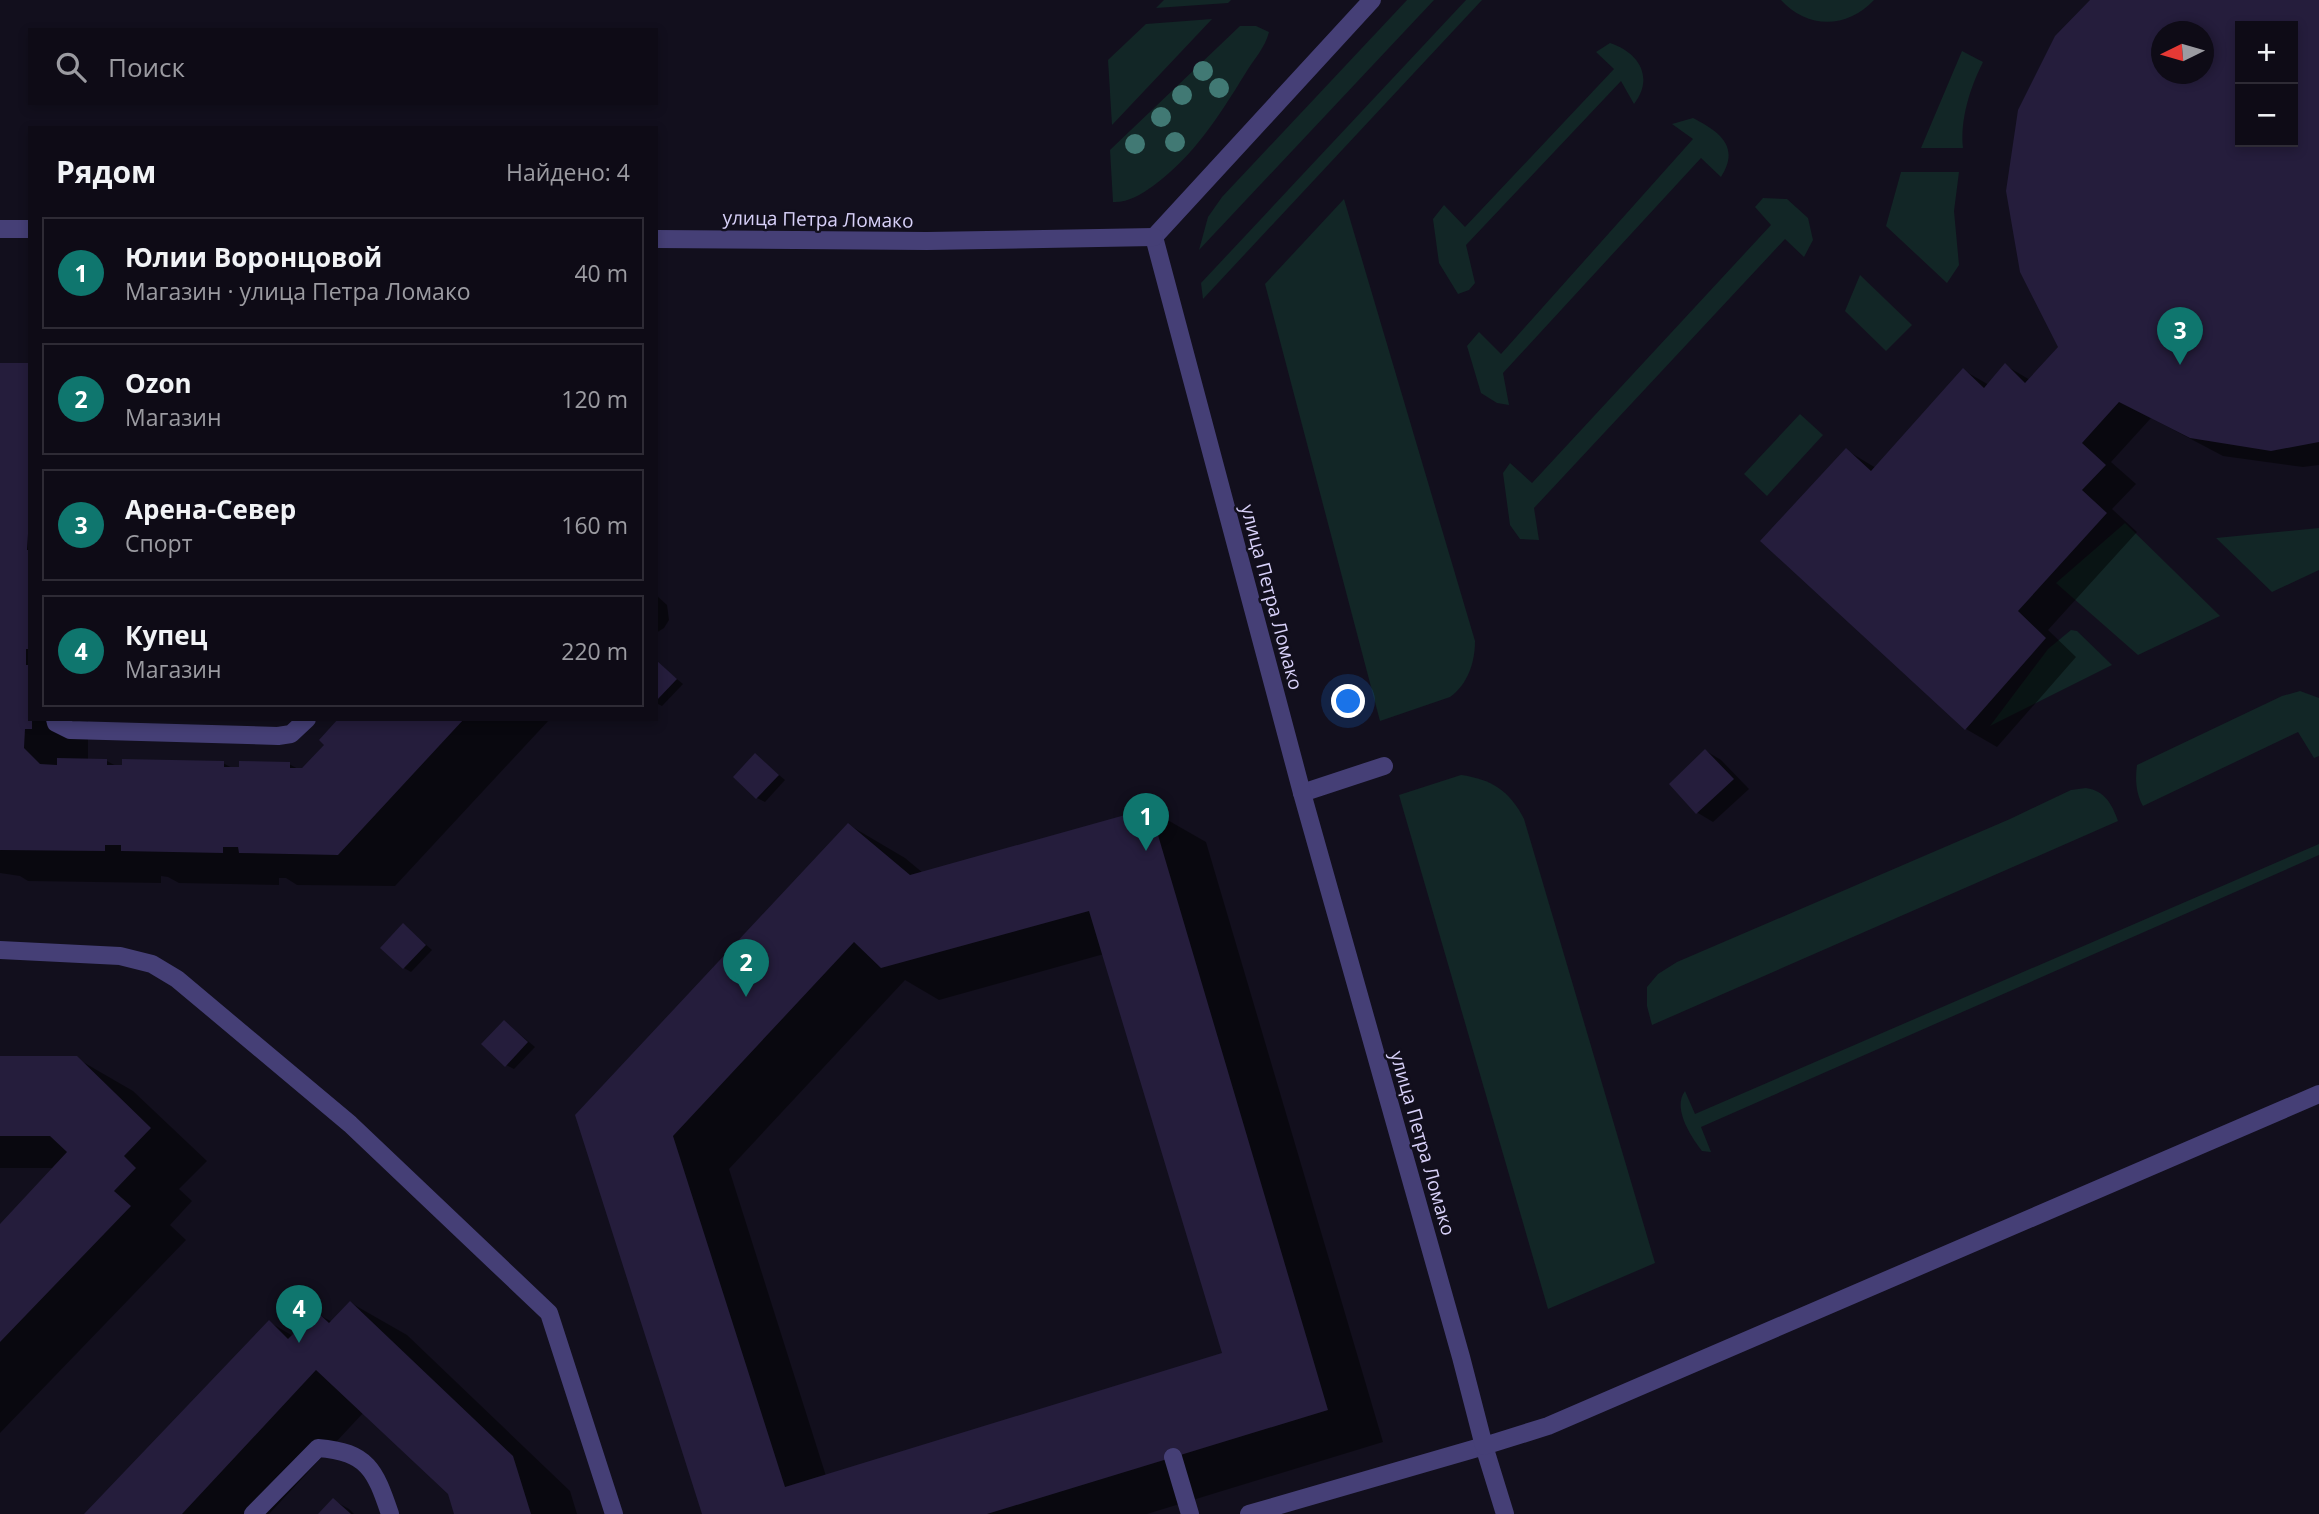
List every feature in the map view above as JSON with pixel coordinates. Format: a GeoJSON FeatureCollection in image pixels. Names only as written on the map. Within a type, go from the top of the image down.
{"type":"FeatureCollection","features":[{"type":"Feature","properties":{"kind":"street"},"geometry":{"type":"LineString","coordinates":[[1154,237],[1372,0]]}},
{"type":"Feature","properties":{"kind":"street"},"geometry":{"type":"LineString","coordinates":[[0,229],[28,229]]}},
{"type":"Feature","properties":{"kind":"street","name":"улица Петра Ломако"},"geometry":{"type":"LineString","coordinates":[[658,239],[927,241],[1154,237],[1303,793],[1484,1446],[1506,1514]]}},
{"type":"Feature","properties":{"kind":"street"},"geometry":{"type":"LineString","coordinates":[[56,721],[70,730],[278,736],[291,734],[305,721]]}},
{"type":"Feature","properties":{"kind":"street"},"geometry":{"type":"LineString","coordinates":[[1303,793],[1384,766]]}},
{"type":"Feature","properties":{"kind":"street"},"geometry":{"type":"LineString","coordinates":[[0,950],[120,956],[152,964],[177,979],[350,1124],[549,1314],[614,1514]]}},
{"type":"Feature","properties":{"kind":"street"},"geometry":{"type":"LineString","coordinates":[[1249,1514],[1548,1426],[2319,1094]]}},
{"type":"Feature","properties":{"kind":"street"},"geometry":{"type":"LineString","coordinates":[[253,1514],[317,1448],[343,1450],[360,1459],[378,1477],[390,1514]]}},
{"type":"Feature","properties":{"kind":"street"},"geometry":{"type":"LineString","coordinates":[[1173,1457],[1190,1514]]}},
{"type":"Feature","properties":{"kind":"green space"},"geometry":{"type":"Polygon","coordinates":[[[1164,0],[1231,0],[1228,3],[1156,8],[1164,0]]]}},
{"type":"Feature","properties":{"kind":"green space"},"geometry":{"type":"Polygon","coordinates":[[[1407,0],[1434,0],[1199,250],[1208,217],[1222,197],[1407,0]]]}},
{"type":"Feature","properties":{"kind":"green space"},"geometry":{"type":"Polygon","coordinates":[[[1466,0],[1482,0],[1203,299],[1201,283],[1466,0]]]}},
{"type":"Feature","properties":{"kind":"green space"},"geometry":{"type":"Polygon","coordinates":[[[1781,0],[1874,0],[1852,16],[1827,22],[1803,16],[1791,10],[1781,0]]]}},
{"type":"Feature","properties":{"kind":"green space"},"geometry":{"type":"Polygon","coordinates":[[[1212,19],[1112,125],[1108,60],[1146,24],[1212,19]]]}},
{"type":"Feature","properties":{"kind":"green space"},"geometry":{"type":"Polygon","coordinates":[[[1240,26],[1256,26],[1269,32],[1262,48],[1215,120],[1168,174],[1139,195],[1113,202],[1110,150],[1240,26]]]}},
{"type":"Feature","properties":{"kind":"green space"},"geometry":{"type":"Polygon","coordinates":[[[1610,43],[1629,53],[1640,67],[1643,84],[1634,104],[1621,81],[1466,245],[1475,283],[1469,290],[1458,294],[1439,263],[1433,219],[1444,205],[1465,227],[1614,69],[1596,52],[1610,43]]]}},
{"type":"Feature","properties":{"kind":"green space"},"geometry":{"type":"Polygon","coordinates":[[[1962,51],[1983,62],[1967,104],[1963,148],[1921,148],[1962,51]]]}},
{"type":"Feature","properties":{"kind":"green space"},"geometry":{"type":"Polygon","coordinates":[[[1693,118],[1718,134],[1728,148],[1727,166],[1721,177],[1701,158],[1503,373],[1509,405],[1497,403],[1481,393],[1467,346],[1479,332],[1501,354],[1693,139],[1672,124],[1693,118]]]}},
{"type":"Feature","properties":{"kind":"green space"},"geometry":{"type":"Polygon","coordinates":[[[1901,172],[1959,172],[1954,211],[1959,265],[1947,283],[1886,226],[1901,172]]]}},
{"type":"Feature","properties":{"kind":"green space"},"geometry":{"type":"Polygon","coordinates":[[[1763,198],[1787,199],[1808,218],[1813,240],[1804,257],[1785,239],[1534,508],[1539,540],[1520,539],[1510,525],[1503,473],[1510,463],[1532,483],[1771,225],[1755,207],[1763,198]]]}},
{"type":"Feature","properties":{"kind":"green space"},"geometry":{"type":"Polygon","coordinates":[[[1344,199],[1475,641],[1469,672],[1456,692],[1450,697],[1380,721],[1265,284],[1344,199]]]}},
{"type":"Feature","properties":{"kind":"green space"},"geometry":{"type":"Polygon","coordinates":[[[1860,275],[1912,325],[1886,351],[1845,311],[1860,275]]]}},
{"type":"Feature","properties":{"kind":"green space"},"geometry":{"type":"Polygon","coordinates":[[[1800,414],[1823,435],[1767,496],[1744,474],[1800,414]]]}},
{"type":"Feature","properties":{"kind":"green space"},"geometry":{"type":"Polygon","coordinates":[[[2125,523],[2220,616],[2138,655],[2056,583],[2125,523]]]}},
{"type":"Feature","properties":{"kind":"green space"},"geometry":{"type":"Polygon","coordinates":[[[2319,528],[2319,570],[2272,592],[2216,538],[2319,528]]]}},
{"type":"Feature","properties":{"kind":"green space"},"geometry":{"type":"Polygon","coordinates":[[[2071,630],[2077,631],[2112,665],[1990,726],[2048,649],[2071,630]]]}},
{"type":"Feature","properties":{"kind":"green space"},"geometry":{"type":"Polygon","coordinates":[[[2300,691],[2319,698],[2319,756],[2314,758],[2298,732],[2143,806],[2137,786],[2137,765],[2282,696],[2300,691]]]}},
{"type":"Feature","properties":{"kind":"green space"},"geometry":{"type":"Polygon","coordinates":[[[1461,775],[1482,780],[1498,788],[1519,809],[1524,819],[1655,1263],[1548,1309],[1399,795],[1461,775]]]}},
{"type":"Feature","properties":{"kind":"green space"},"geometry":{"type":"Polygon","coordinates":[[[2086,788],[2107,799],[2118,821],[1652,1025],[1647,1006],[1647,987],[1658,974],[1677,962],[2010,819],[2071,790],[2086,788]]]}},
{"type":"Feature","properties":{"kind":"green space"},"geometry":{"type":"Polygon","coordinates":[[[2319,844],[2319,855],[1701,1127],[1711,1152],[1702,1151],[1685,1122],[1681,1106],[1685,1091],[1695,1114],[2319,844]]]}},
{"type":"Feature","properties":{"kind":"building"},"geometry":{"type":"Polygon","coordinates":[[[2090,0],[2319,0],[2319,442],[2271,451],[2190,438],[2119,402],[2082,443],[2106,465],[2082,490],[2107,513],[2018,611],[2046,638],[1965,730],[1760,541],[1846,448],[1871,471],[1963,368],[1984,388],[2005,363],[2025,383],[2058,347],[2020,272],[2006,191],[2018,110],[2055,36],[2090,0]]]}},
{"type":"Feature","properties":{"kind":"building"},"geometry":{"type":"Polygon","coordinates":[[[0,363],[28,363],[26,665],[28,721],[32,721],[32,729],[25,729],[24,748],[40,764],[57,765],[57,758],[107,759],[107,765],[122,765],[122,759],[224,761],[224,767],[239,767],[239,761],[290,762],[290,768],[302,768],[324,745],[319,740],[336,721],[462,721],[338,855],[239,853],[238,847],[223,847],[223,853],[121,851],[121,845],[105,845],[105,851],[0,850],[0,363]]]}},
{"type":"Feature","properties":{"kind":"building"},"geometry":{"type":"Polygon","coordinates":[[[658,662],[677,679],[658,699],[658,662]]]}},
{"type":"Feature","properties":{"kind":"building"},"geometry":{"type":"Polygon","coordinates":[[[1705,749],[1734,779],[1696,814],[1669,784],[1705,749]]]}},
{"type":"Feature","properties":{"kind":"building"},"geometry":{"type":"Polygon","coordinates":[[[755,753],[779,775],[756,799],[733,777],[755,753]]]}},
{"type":"Feature","properties":{"kind":"building"},"geometry":{"type":"Polygon","coordinates":[[[1150,808],[1328,1410],[987,1514],[702,1514],[575,1115],[848,823],[910,875],[1150,808]],[[1089,911],[881,968],[854,942],[673,1136],[785,1487],[1222,1353],[1089,911]]]}},
{"type":"Feature","properties":{"kind":"building"},"geometry":{"type":"Polygon","coordinates":[[[403,923],[426,945],[403,969],[380,948],[403,923]]]}},
{"type":"Feature","properties":{"kind":"building"},"geometry":{"type":"Polygon","coordinates":[[[504,1020],[528,1042],[505,1067],[481,1044],[504,1020]]]}},
{"type":"Feature","properties":{"kind":"building"},"geometry":{"type":"Polygon","coordinates":[[[0,1056],[77,1056],[151,1128],[124,1156],[136,1168],[114,1191],[131,1206],[0,1342],[0,1224],[67,1152],[50,1136],[0,1136],[0,1056]]]}},
{"type":"Feature","properties":{"kind":"building"},"geometry":{"type":"Polygon","coordinates":[[[350,1301],[513,1456],[531,1514],[454,1514],[448,1494],[316,1370],[182,1514],[84,1514],[269,1320],[288,1339],[316,1311],[329,1323],[350,1301]]]}},
{"type":"Feature","properties":{"kind":"building"},"geometry":{"type":"Polygon","coordinates":[[[333,1498],[351,1514],[318,1514],[333,1498]]]}},
{"type":"Feature","properties":{"kind":"place","name":"Арена-Север"},"geometry":{"type":"Point","coordinates":[2180,365]}},
{"type":"Feature","properties":{"kind":"place","name":"Юлии Воронцовой"},"geometry":{"type":"Point","coordinates":[1146,851]}},
{"type":"Feature","properties":{"kind":"place","name":"Ozon"},"geometry":{"type":"Point","coordinates":[746,997]}},
{"type":"Feature","properties":{"kind":"place","name":"Купец"},"geometry":{"type":"Point","coordinates":[299,1343]}}]}
